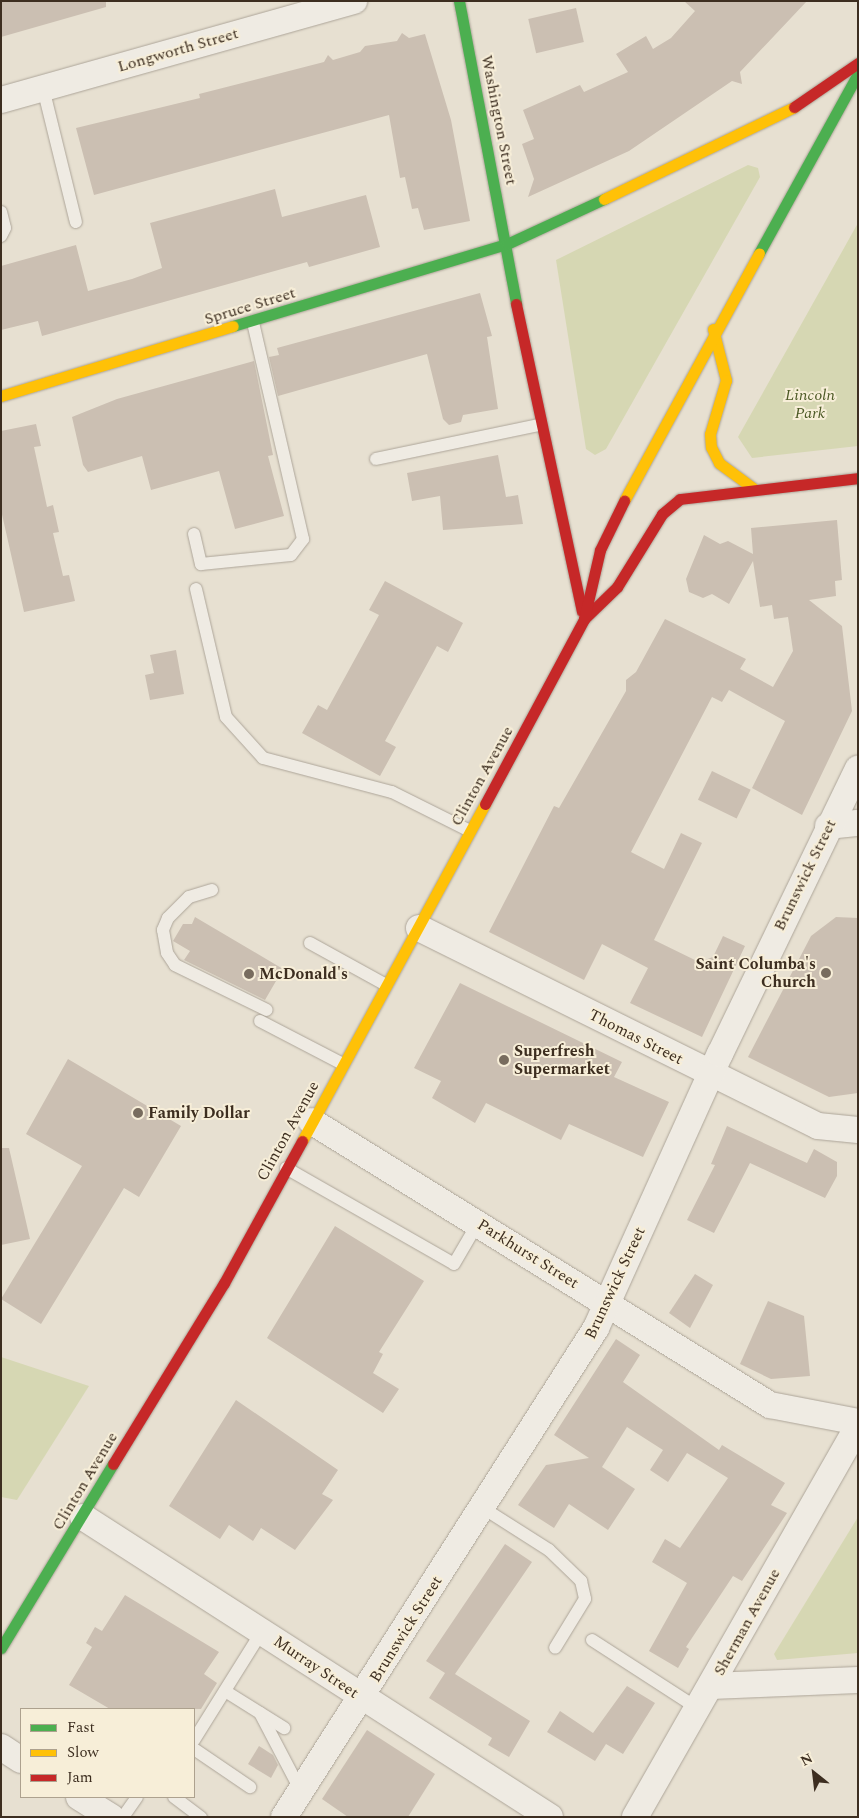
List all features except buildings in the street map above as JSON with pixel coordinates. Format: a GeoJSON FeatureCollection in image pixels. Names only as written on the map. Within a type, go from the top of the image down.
{"type":"FeatureCollection","features":[{"type":"Feature","properties":{"kind":"main road","name":"Washington Street"},"geometry":{"type":"LineString","coordinates":[[459,1],[507,244]]}},
{"type":"Feature","properties":{"kind":"main road"},"geometry":{"type":"LineString","coordinates":[[584,619],[539,425],[507,244],[775,120],[858,63]]}},
{"type":"Feature","properties":{"kind":"main road"},"geometry":{"type":"LineString","coordinates":[[584,619],[600,550],[713,330],[858,74]]}},
{"type":"Feature","properties":{"kind":"main road","name":"Spruce Street"},"geometry":{"type":"LineString","coordinates":[[1,396],[253,322],[507,244]]}},
{"type":"Feature","properties":{"kind":"main road"},"geometry":{"type":"LineString","coordinates":[[713,330],[726,380],[710,434],[711,447],[718,463],[753,488]]}},
{"type":"Feature","properties":{"kind":"main road"},"geometry":{"type":"LineString","coordinates":[[584,619],[617,588],[670,506],[692,494],[858,478]]}},
{"type":"Feature","properties":{"kind":"main road","name":"Clinton Avenue"},"geometry":{"type":"LineString","coordinates":[[1,1648],[83,1517],[224,1283],[311,1121],[419,928],[584,619]]}},
{"type":"Feature","properties":{"kind":"street","name":"Longworth Street"},"geometry":{"type":"LineString","coordinates":[[1,100],[354,1]]}},
{"type":"Feature","properties":{"kind":"street","name":"Brunswick Street"},"geometry":{"type":"LineString","coordinates":[[284,1817],[362,1698],[596,1328],[710,1075],[828,826],[858,769]]}},
{"type":"Feature","properties":{"kind":"street"},"geometry":{"type":"LineString","coordinates":[[828,826],[858,824]]}},
{"type":"Feature","properties":{"kind":"street","name":"Thomas Street"},"geometry":{"type":"LineString","coordinates":[[419,928],[710,1075],[818,1126],[858,1130]]}},
{"type":"Feature","properties":{"kind":"street","name":"Parkhurst Street"},"geometry":{"type":"LineString","coordinates":[[311,1121],[770,1405],[858,1422]]}},
{"type":"Feature","properties":{"kind":"street","name":"Sherman Avenue"},"geometry":{"type":"LineString","coordinates":[[635,1817],[858,1426]]}},
{"type":"Feature","properties":{"kind":"street","name":"Murray Street"},"geometry":{"type":"LineString","coordinates":[[83,1517],[550,1817]]}},
{"type":"Feature","properties":{"kind":"street"},"geometry":{"type":"LineString","coordinates":[[711,1686],[858,1680]]}},
{"type":"Feature","properties":{"kind":"street"},"geometry":{"type":"LineString","coordinates":[[1,1747],[20,1759]]}},
{"type":"Feature","properties":{"kind":"lane"},"geometry":{"type":"LineString","coordinates":[[43,88],[76,222]]}},
{"type":"Feature","properties":{"kind":"lane"},"geometry":{"type":"LineString","coordinates":[[1,212],[5,228],[1,236]]}},
{"type":"Feature","properties":{"kind":"lane"},"geometry":{"type":"LineString","coordinates":[[194,534],[201,564],[291,555],[303,539],[253,322]]}},
{"type":"Feature","properties":{"kind":"lane"},"geometry":{"type":"LineString","coordinates":[[376,459],[539,425]]}},
{"type":"Feature","properties":{"kind":"lane"},"geometry":{"type":"LineString","coordinates":[[196,590],[226,717],[263,758],[392,792],[470,831]]}},
{"type":"Feature","properties":{"kind":"lane"},"geometry":{"type":"LineString","coordinates":[[212,890],[189,896],[168,918],[163,930],[167,953],[176,966],[267,1010]]}},
{"type":"Feature","properties":{"kind":"lane"},"geometry":{"type":"LineString","coordinates":[[310,943],[386,985]]}},
{"type":"Feature","properties":{"kind":"lane"},"geometry":{"type":"LineString","coordinates":[[260,1021],[343,1064]]}},
{"type":"Feature","properties":{"kind":"lane"},"geometry":{"type":"LineString","coordinates":[[286,1168],[454,1264],[478,1223]]}},
{"type":"Feature","properties":{"kind":"lane"},"geometry":{"type":"LineString","coordinates":[[483,1508],[549,1550],[582,1581],[585,1599],[555,1648]]}},
{"type":"Feature","properties":{"kind":"lane"},"geometry":{"type":"LineString","coordinates":[[195,1738],[262,1631]]}},
{"type":"Feature","properties":{"kind":"lane"},"geometry":{"type":"LineString","coordinates":[[592,1640],[698,1708]]}},
{"type":"Feature","properties":{"kind":"lane"},"geometry":{"type":"LineString","coordinates":[[225,1691],[284,1728]]}},
{"type":"Feature","properties":{"kind":"lane"},"geometry":{"type":"LineString","coordinates":[[260,1714],[301,1791]]}},
{"type":"Feature","properties":{"kind":"lane"},"geometry":{"type":"LineString","coordinates":[[195,1750],[250,1786]]}},
{"type":"Feature","properties":{"kind":"lane"},"geometry":{"type":"LineString","coordinates":[[123,1817],[136,1798]]}},
{"type":"Feature","properties":{"kind":"lane"},"geometry":{"type":"LineString","coordinates":[[175,1798],[201,1817]]}},
{"type":"Feature","properties":{"kind":"green space"},"geometry":{"type":"Polygon","coordinates":[[[748,165],[758,168],[760,177],[606,449],[595,455],[586,449],[556,260],[748,165]]]}},
{"type":"Feature","properties":{"kind":"green space","name":"Lincoln Park"},"geometry":{"type":"Polygon","coordinates":[[[858,223],[858,446],[752,458],[738,437],[858,223]]]}},
{"type":"Feature","properties":{"kind":"green space"},"geometry":{"type":"Polygon","coordinates":[[[1,1357],[89,1386],[17,1500],[1,1497],[1,1357]]]}},
{"type":"Feature","properties":{"kind":"green space"},"geometry":{"type":"Polygon","coordinates":[[[858,1517],[858,1653],[777,1660],[774,1654],[858,1517]]]}},
{"type":"Feature","properties":{"kind":"traffic: fast"},"geometry":{"type":"LineString","coordinates":[[459,1],[516,304]]}},
{"type":"Feature","properties":{"kind":"traffic: fast"},"geometry":{"type":"LineString","coordinates":[[759,253],[858,74]]}},
{"type":"Feature","properties":{"kind":"traffic: fast"},"geometry":{"type":"LineString","coordinates":[[233,326],[507,244],[604,199]]}},
{"type":"Feature","properties":{"kind":"traffic: fast"},"geometry":{"type":"LineString","coordinates":[[1,1648],[113,1464]]}},
{"type":"Feature","properties":{"kind":"traffic: slow"},"geometry":{"type":"LineString","coordinates":[[604,199],[794,107]]}},
{"type":"Feature","properties":{"kind":"traffic: slow"},"geometry":{"type":"LineString","coordinates":[[624,501],[759,253]]}},
{"type":"Feature","properties":{"kind":"traffic: slow"},"geometry":{"type":"LineString","coordinates":[[1,396],[233,326]]}},
{"type":"Feature","properties":{"kind":"traffic: slow"},"geometry":{"type":"LineString","coordinates":[[713,329],[726,380],[710,434],[711,447],[719,463],[753,488]]}},
{"type":"Feature","properties":{"kind":"traffic: slow"},"geometry":{"type":"LineString","coordinates":[[302,1141],[485,804]]}},
{"type":"Feature","properties":{"kind":"traffic: jam"},"geometry":{"type":"LineString","coordinates":[[794,107],[858,63]]}},
{"type":"Feature","properties":{"kind":"traffic: jam"},"geometry":{"type":"LineString","coordinates":[[516,304],[582,611]]}},
{"type":"Feature","properties":{"kind":"traffic: jam"},"geometry":{"type":"LineString","coordinates":[[584,619],[617,587],[662,514],[680,499],[858,478]]}},
{"type":"Feature","properties":{"kind":"traffic: jam"},"geometry":{"type":"LineString","coordinates":[[485,804],[584,619],[600,550],[624,501]]}},
{"type":"Feature","properties":{"kind":"traffic: jam"},"geometry":{"type":"LineString","coordinates":[[113,1464],[224,1283],[302,1141]]}},
{"type":"Feature","properties":{"kind":"place","name":"Saint Columba's Church"},"geometry":{"type":"Point","coordinates":[826,973]}},
{"type":"Feature","properties":{"kind":"place","name":"McDonald's"},"geometry":{"type":"Point","coordinates":[249,974]}},
{"type":"Feature","properties":{"kind":"place","name":"Superfresh Supermarket"},"geometry":{"type":"Point","coordinates":[504,1060]}},
{"type":"Feature","properties":{"kind":"place","name":"Family Dollar"},"geometry":{"type":"Point","coordinates":[138,1113]}}]}
